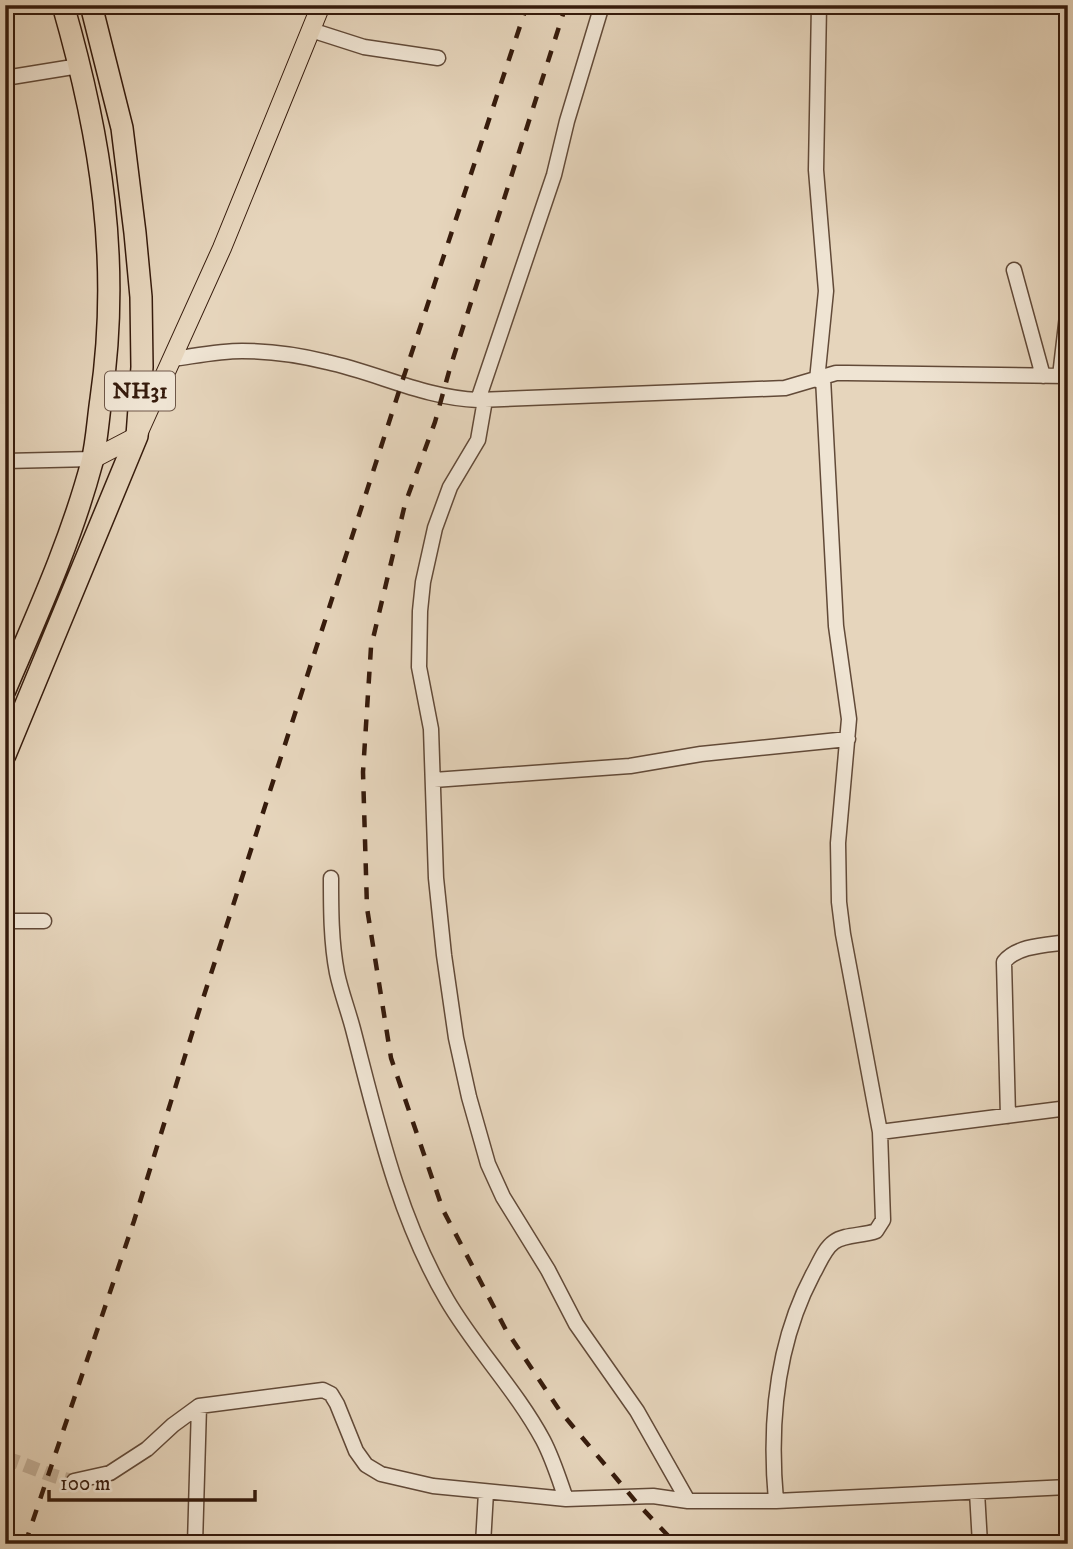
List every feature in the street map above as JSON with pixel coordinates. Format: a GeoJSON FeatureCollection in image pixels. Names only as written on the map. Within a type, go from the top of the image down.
{"type":"FeatureCollection","features":[{"type":"Feature","properties":{"kind":"highway","name":"NH31"},"geometry":{"type":"LineString","coordinates":[[5,690],[69,537],[93,459],[107,361],[109,235],[96,133],[63,5]]}},
{"type":"Feature","properties":{"kind":"highway","name":"NH31"},"geometry":{"type":"LineString","coordinates":[[5,755],[137,436],[142,355],[141,297],[135,233],[122,128],[91,5]]}},
{"type":"Feature","properties":{"kind":"main road"},"geometry":{"type":"LineString","coordinates":[[93,459],[137,436],[222,248],[321,5]]}},
{"type":"Feature","properties":{"kind":"street"},"geometry":{"type":"LineString","coordinates":[[602,5],[567,121],[554,175],[481,400],[478,440],[450,487],[441,509],[423,582],[419,667],[431,729],[436,878],[444,955],[456,1038],[488,1164],[503,1198],[548,1269],[576,1324],[637,1411],[688,1501]]}},
{"type":"Feature","properties":{"kind":"street"},"geometry":{"type":"LineString","coordinates":[[776,1501],[773,1431],[775,1396],[788,1341],[805,1289],[831,1245],[843,1239],[872,1233],[882,1226],[883,1220],[880,1132],[839,902],[838,843],[848,739],[847,702],[836,626],[820,379],[826,291],[816,170],[819,5]]}},
{"type":"Feature","properties":{"kind":"street"},"geometry":{"type":"LineString","coordinates":[[311,30],[371,48],[438,58]]}},
{"type":"Feature","properties":{"kind":"street"},"geometry":{"type":"LineString","coordinates":[[5,78],[79,66]]}},
{"type":"Feature","properties":{"kind":"street"},"geometry":{"type":"LineString","coordinates":[[1014,270],[1043,376]]}},
{"type":"Feature","properties":{"kind":"street"},"geometry":{"type":"LineString","coordinates":[[172,359],[240,351],[288,354],[329,362],[419,391],[457,399],[481,400],[785,388],[847,373],[1064,376],[1068,307]]}},
{"type":"Feature","properties":{"kind":"street"},"geometry":{"type":"LineString","coordinates":[[5,461],[93,459]]}},
{"type":"Feature","properties":{"kind":"street"},"geometry":{"type":"LineString","coordinates":[[433,780],[630,766],[701,754],[848,739]]}},
{"type":"Feature","properties":{"kind":"street"},"geometry":{"type":"LineString","coordinates":[[331,878],[337,972],[385,1149],[404,1205],[445,1297],[526,1412],[553,1461],[566,1499]]}},
{"type":"Feature","properties":{"kind":"street"},"geometry":{"type":"LineString","coordinates":[[5,921],[44,921]]}},
{"type":"Feature","properties":{"kind":"street"},"geometry":{"type":"LineString","coordinates":[[1008,1116],[1004,962],[1023,950],[1068,942]]}},
{"type":"Feature","properties":{"kind":"street"},"geometry":{"type":"LineString","coordinates":[[880,1132],[1068,1108]]}},
{"type":"Feature","properties":{"kind":"street"},"geometry":{"type":"LineString","coordinates":[[74,1481],[110,1473],[148,1449],[173,1425],[199,1406],[323,1390],[331,1394],[337,1404],[356,1451],[366,1465],[381,1474],[433,1486],[566,1499],[653,1496],[688,1501],[776,1501],[1068,1487]]}},
{"type":"Feature","properties":{"kind":"street"},"geometry":{"type":"LineString","coordinates":[[195,1544],[199,1406]]}},
{"type":"Feature","properties":{"kind":"street"},"geometry":{"type":"LineString","coordinates":[[483,1544],[486,1492]]}},
{"type":"Feature","properties":{"kind":"street"},"geometry":{"type":"LineString","coordinates":[[977,1492],[980,1544]]}},
{"type":"Feature","properties":{"kind":"tunnel"},"geometry":{"type":"LineString","coordinates":[[5,1458],[74,1481]]}},
{"type":"Feature","properties":{"kind":"railway"},"geometry":{"type":"LineString","coordinates":[[25,1544],[134,1221],[401,385],[527,5]]}},
{"type":"Feature","properties":{"kind":"railway"},"geometry":{"type":"LineString","coordinates":[[566,5],[435,422],[405,504],[371,647],[363,772],[367,908],[391,1058],[443,1210],[506,1330],[560,1411],[637,1503],[676,1544]]}}]}
